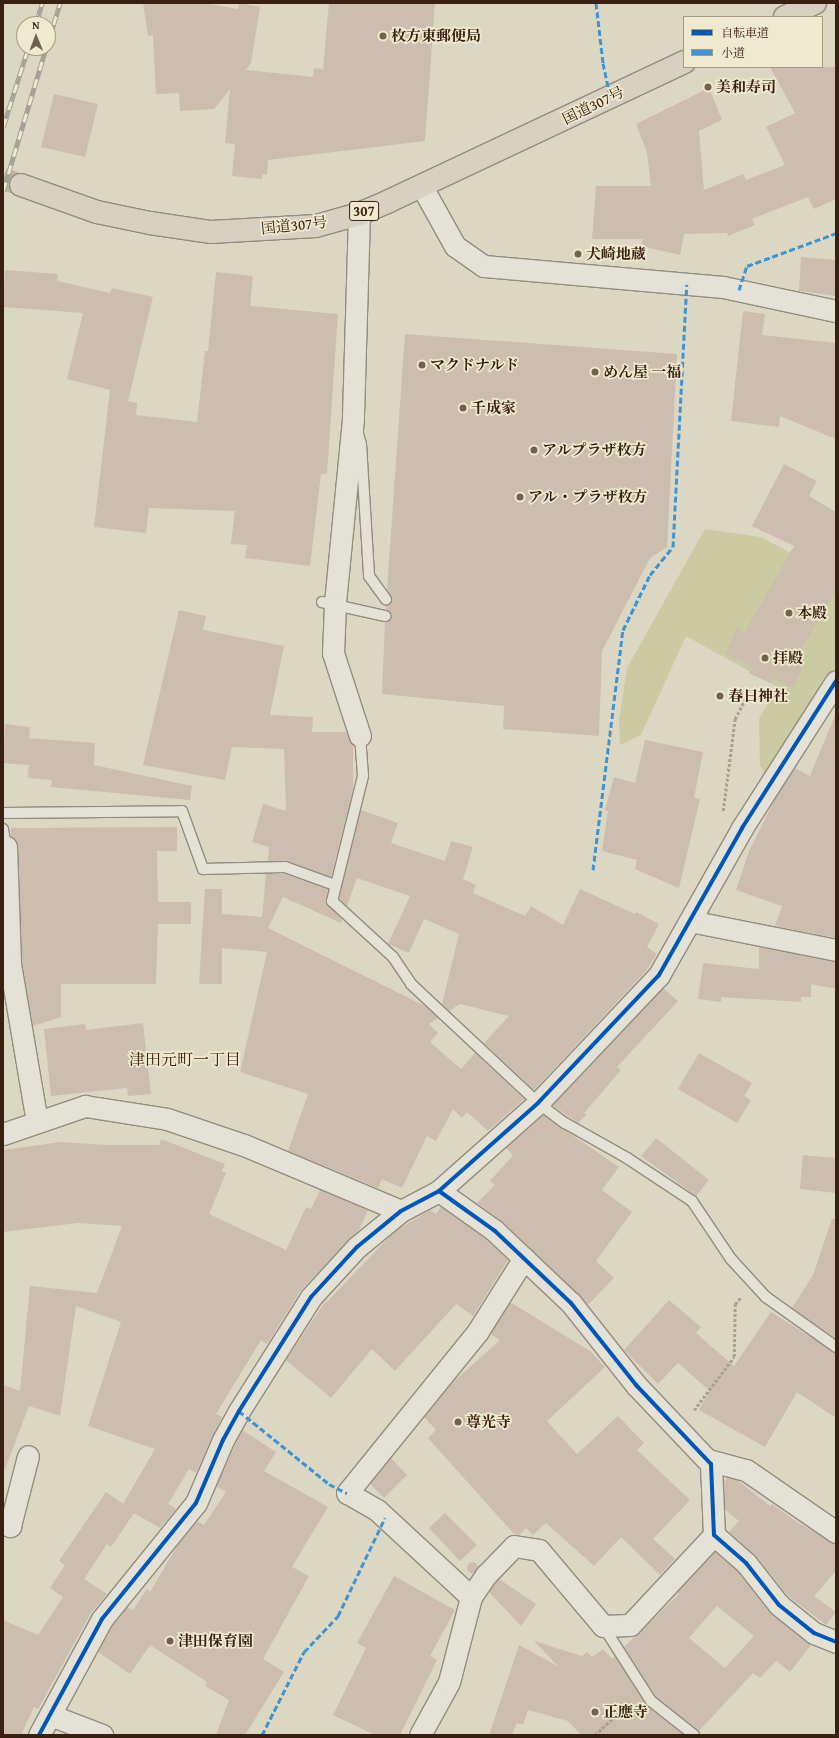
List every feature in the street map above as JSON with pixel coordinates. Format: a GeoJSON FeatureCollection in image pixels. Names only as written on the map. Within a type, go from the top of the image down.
{"type":"FeatureCollection","features":[{"type":"Feature","properties":{"kind":"highway"},"geometry":{"type":"LineString","coordinates":[[786,16],[816,3]]}},
{"type":"Feature","properties":{"kind":"highway","name":"国道307号"},"geometry":{"type":"LineString","coordinates":[[21,185],[97,212],[150,224],[211,232],[316,226],[359,214],[683,62]]}},
{"type":"Feature","properties":{"kind":"street"},"geometry":{"type":"LineString","coordinates":[[421,186],[455,246],[484,266],[723,287],[836,311]]}},
{"type":"Feature","properties":{"kind":"street"},"geometry":{"type":"LineString","coordinates":[[359,214],[353,419],[328,603],[333,653],[360,736]]}},
{"type":"Feature","properties":{"kind":"street"},"geometry":{"type":"LineString","coordinates":[[39,1735],[102,1619],[196,1503],[223,1440],[239,1411],[311,1297],[358,1247],[401,1211],[439,1191],[538,1102],[659,975],[742,828],[836,681]]}},
{"type":"Feature","properties":{"kind":"street"},"geometry":{"type":"LineString","coordinates":[[4,841],[10,964],[37,1122]]}},
{"type":"Feature","properties":{"kind":"street"},"geometry":{"type":"LineString","coordinates":[[690,921],[836,950]]}},
{"type":"Feature","properties":{"kind":"street"},"geometry":{"type":"LineString","coordinates":[[3,1134],[85,1106],[167,1119],[244,1145],[401,1211]]}},
{"type":"Feature","properties":{"kind":"street"},"geometry":{"type":"LineString","coordinates":[[420,1735],[449,1682],[470,1597],[486,1575],[514,1546],[539,1550],[603,1626],[630,1625],[714,1535],[711,1464],[708,1460],[636,1384],[571,1303],[494,1231],[439,1191]]}},
{"type":"Feature","properties":{"kind":"street"},"geometry":{"type":"LineString","coordinates":[[470,1597],[377,1510],[347,1494],[478,1331],[524,1258]]}},
{"type":"Feature","properties":{"kind":"street"},"geometry":{"type":"LineString","coordinates":[[3,1523],[10,1526],[28,1456]]}},
{"type":"Feature","properties":{"kind":"street"},"geometry":{"type":"LineString","coordinates":[[708,1460],[746,1470],[836,1532]]}},
{"type":"Feature","properties":{"kind":"street"},"geometry":{"type":"LineString","coordinates":[[714,1535],[746,1563],[779,1605],[814,1633],[836,1642]]}},
{"type":"Feature","properties":{"kind":"street"},"geometry":{"type":"LineString","coordinates":[[50,1715],[102,1735]]}},
{"type":"Feature","properties":{"kind":"lane"},"geometry":{"type":"LineString","coordinates":[[353,419],[361,444],[369,576],[386,599]]}},
{"type":"Feature","properties":{"kind":"lane"},"geometry":{"type":"LineString","coordinates":[[328,603],[385,616]]}},
{"type":"Feature","properties":{"kind":"lane"},"geometry":{"type":"LineString","coordinates":[[360,736],[363,776],[332,901],[393,957],[412,984],[538,1102],[565,1123],[627,1158],[692,1202],[731,1259],[752,1283],[766,1297],[836,1347]]}},
{"type":"Feature","properties":{"kind":"lane"},"geometry":{"type":"LineString","coordinates":[[3,813],[182,811],[203,870],[285,867],[335,885]]}},
{"type":"Feature","properties":{"kind":"lane"},"geometry":{"type":"LineString","coordinates":[[603,1626],[651,1701],[694,1735]]}},
{"type":"Feature","properties":{"kind":"path"},"geometry":{"type":"LineString","coordinates":[[722,816],[735,718],[750,690]]}},
{"type":"Feature","properties":{"kind":"path"},"geometry":{"type":"LineString","coordinates":[[678,1430],[734,1357],[735,1304],[752,1283]]}},
{"type":"Feature","properties":{"kind":"path"},"geometry":{"type":"LineString","coordinates":[[595,1735],[644,1689]]}},
{"type":"Feature","properties":{"kind":"green space","name":"春日神社"},"geometry":{"type":"Polygon","coordinates":[[[705,529],[760,537],[836,576],[836,662],[832,673],[766,775],[760,766],[759,719],[778,687],[686,636],[641,735],[620,745],[619,720],[627,668],[705,529]]]}},
{"type":"Feature","properties":{"kind":"building"},"geometry":{"type":"Polygon","coordinates":[[[143,3],[203,3],[238,9],[239,3],[260,7],[251,63],[246,70],[313,77],[314,68],[323,69],[329,3],[435,3],[425,141],[268,160],[267,175],[262,174],[262,179],[232,176],[235,144],[225,143],[230,89],[214,109],[180,111],[179,93],[156,94],[153,35],[148,36],[143,3]]]}},
{"type":"Feature","properties":{"kind":"building"},"geometry":{"type":"Polygon","coordinates":[[[836,67],[836,199],[814,209],[808,197],[752,219],[755,225],[728,236],[727,233],[684,234],[680,255],[641,246],[643,239],[592,239],[596,186],[651,186],[647,152],[636,124],[709,88],[722,120],[699,131],[704,190],[743,174],[746,180],[785,165],[766,127],[795,113],[771,68],[836,67]]]}},
{"type":"Feature","properties":{"kind":"building"},"geometry":{"type":"Polygon","coordinates":[[[54,94],[98,104],[85,157],[41,147],[54,94]]]}},
{"type":"Feature","properties":{"kind":"building"},"geometry":{"type":"Polygon","coordinates":[[[801,257],[836,260],[836,296],[799,291],[801,257]]]}},
{"type":"Feature","properties":{"kind":"building"},"geometry":{"type":"Polygon","coordinates":[[[5,270],[58,274],[57,281],[110,293],[112,288],[153,297],[128,401],[137,403],[136,415],[197,422],[205,351],[208,351],[216,272],[253,276],[250,306],[338,314],[327,474],[321,474],[310,566],[245,558],[247,545],[231,544],[235,511],[149,508],[146,533],[94,527],[110,390],[67,379],[83,313],[3,307],[5,270]]]}},
{"type":"Feature","properties":{"kind":"building"},"geometry":{"type":"Polygon","coordinates":[[[743,311],[765,314],[762,335],[836,343],[836,439],[780,416],[779,427],[731,421],[743,311]]]}},
{"type":"Feature","properties":{"kind":"building","name":"アルプラザ枚方"},"geometry":{"type":"Polygon","coordinates":[[[405,334],[677,354],[667,547],[650,558],[602,651],[599,736],[503,729],[504,706],[382,694],[385,622],[391,617],[386,609],[386,605],[390,604],[392,599],[387,589],[405,334]]]}},
{"type":"Feature","properties":{"kind":"building"},"geometry":{"type":"Polygon","coordinates":[[[784,464],[817,481],[809,496],[836,512],[836,590],[797,657],[806,662],[793,688],[773,678],[770,683],[749,673],[752,667],[725,654],[737,629],[744,633],[794,546],[752,526],[784,464]]]}},
{"type":"Feature","properties":{"kind":"building"},"geometry":{"type":"Polygon","coordinates":[[[179,610],[206,616],[203,630],[284,646],[270,715],[313,717],[312,732],[346,732],[353,745],[353,790],[331,877],[287,861],[268,861],[269,847],[252,842],[263,804],[286,811],[284,749],[232,747],[225,780],[143,765],[179,610]]]}},
{"type":"Feature","properties":{"kind":"building"},"geometry":{"type":"Polygon","coordinates":[[[836,713],[836,938],[775,926],[782,906],[736,890],[749,851],[777,795],[795,768],[810,776],[836,713]]]}},
{"type":"Feature","properties":{"kind":"building"},"geometry":{"type":"Polygon","coordinates":[[[5,724],[30,727],[29,738],[95,743],[94,765],[192,786],[190,800],[51,787],[52,780],[28,778],[29,765],[3,763],[5,724]]]}},
{"type":"Feature","properties":{"kind":"building"},"geometry":{"type":"Polygon","coordinates":[[[645,740],[703,752],[694,798],[700,799],[679,888],[635,869],[637,860],[602,851],[608,811],[605,810],[614,777],[635,783],[645,740]]]}},
{"type":"Feature","properties":{"kind":"building"},"geometry":{"type":"Polygon","coordinates":[[[361,810],[398,823],[391,843],[445,861],[451,841],[473,847],[463,879],[476,885],[473,893],[525,916],[531,906],[563,925],[580,889],[635,914],[636,912],[659,924],[647,947],[657,954],[645,972],[534,1090],[484,1043],[509,1016],[460,1004],[449,1011],[442,1004],[459,934],[424,919],[409,953],[388,944],[410,896],[357,878],[347,906],[339,899],[361,810]]]}},
{"type":"Feature","properties":{"kind":"building"},"geometry":{"type":"Polygon","coordinates":[[[177,827],[177,851],[157,851],[158,902],[191,902],[191,924],[158,924],[156,984],[61,984],[61,1017],[33,1026],[22,963],[18,847],[11,836],[11,828],[177,827]]]}},
{"type":"Feature","properties":{"kind":"building"},"geometry":{"type":"Polygon","coordinates":[[[266,874],[284,874],[328,889],[326,903],[342,919],[341,923],[283,897],[268,928],[425,1006],[438,1018],[429,1024],[438,1033],[430,1042],[461,1069],[475,1053],[524,1099],[488,1131],[467,1112],[462,1118],[453,1109],[436,1141],[427,1136],[402,1188],[382,1179],[378,1188],[288,1151],[308,1094],[240,1072],[267,952],[222,948],[222,984],[199,984],[205,889],[222,889],[222,914],[262,917],[266,874]]]}},
{"type":"Feature","properties":{"kind":"building"},"geometry":{"type":"Polygon","coordinates":[[[759,947],[836,962],[836,989],[811,984],[811,997],[801,997],[801,1002],[721,997],[721,1002],[698,999],[703,963],[759,969],[759,947]]]}},
{"type":"Feature","properties":{"kind":"building"},"geometry":{"type":"Polygon","coordinates":[[[663,988],[678,1001],[617,1067],[621,1070],[584,1113],[586,1115],[578,1123],[552,1105],[663,988]]]}},
{"type":"Feature","properties":{"kind":"building"},"geometry":{"type":"Polygon","coordinates":[[[143,1023],[151,1094],[128,1096],[127,1088],[51,1096],[44,1029],[85,1024],[86,1030],[143,1023]]]}},
{"type":"Feature","properties":{"kind":"building"},"geometry":{"type":"Polygon","coordinates":[[[699,1053],[752,1083],[744,1096],[751,1100],[737,1123],[678,1089],[699,1053]]]}},
{"type":"Feature","properties":{"kind":"building"},"geometry":{"type":"Polygon","coordinates":[[[543,1115],[619,1167],[602,1190],[632,1212],[596,1261],[614,1278],[588,1305],[503,1222],[477,1203],[495,1185],[490,1181],[513,1155],[506,1148],[543,1115]]]}},
{"type":"Feature","properties":{"kind":"building"},"geometry":{"type":"Polygon","coordinates":[[[656,1138],[709,1180],[696,1196],[641,1156],[656,1138]]]}},
{"type":"Feature","properties":{"kind":"building"},"geometry":{"type":"Polygon","coordinates":[[[161,1139],[225,1164],[222,1171],[226,1173],[209,1214],[286,1250],[306,1207],[311,1209],[320,1190],[368,1210],[359,1230],[301,1290],[267,1344],[261,1340],[216,1414],[222,1417],[196,1473],[189,1469],[168,1504],[176,1509],[160,1528],[134,1513],[111,1547],[107,1544],[84,1579],[107,1594],[91,1613],[38,1709],[34,1707],[21,1735],[3,1735],[3,1620],[38,1635],[63,1597],[50,1588],[65,1565],[59,1561],[106,1492],[123,1504],[155,1449],[88,1426],[121,1322],[76,1306],[60,1416],[29,1406],[5,1469],[3,1469],[3,1385],[20,1391],[30,1286],[97,1293],[122,1226],[78,1223],[3,1232],[3,1150],[61,1142],[107,1145],[159,1145],[161,1139]]]}},
{"type":"Feature","properties":{"kind":"building"},"geometry":{"type":"Polygon","coordinates":[[[803,1155],[836,1158],[836,1193],[800,1189],[803,1155]]]}},
{"type":"Feature","properties":{"kind":"building"},"geometry":{"type":"Polygon","coordinates":[[[441,1207],[487,1240],[508,1260],[473,1316],[456,1304],[395,1371],[372,1349],[331,1398],[286,1360],[329,1296],[324,1305],[395,1231],[430,1210],[436,1214],[441,1207]]]}},
{"type":"Feature","properties":{"kind":"building"},"geometry":{"type":"Polygon","coordinates":[[[832,1219],[836,1219],[836,1339],[792,1308],[813,1275],[832,1219]]]}},
{"type":"Feature","properties":{"kind":"building"},"geometry":{"type":"Polygon","coordinates":[[[669,1300],[701,1327],[696,1333],[734,1366],[771,1312],[836,1353],[836,1418],[797,1392],[765,1447],[699,1410],[710,1391],[678,1363],[658,1384],[624,1350],[669,1300]]]}},
{"type":"Feature","properties":{"kind":"building"},"geometry":{"type":"Polygon","coordinates":[[[510,1302],[590,1351],[605,1367],[547,1421],[577,1454],[618,1416],[644,1443],[637,1450],[690,1500],[653,1539],[675,1559],[660,1575],[621,1537],[594,1566],[546,1523],[533,1535],[526,1528],[519,1535],[514,1534],[428,1438],[436,1430],[424,1417],[451,1384],[500,1340],[490,1334],[510,1302]]]}},
{"type":"Feature","properties":{"kind":"building"},"geometry":{"type":"Polygon","coordinates":[[[242,1430],[276,1452],[264,1471],[328,1507],[292,1567],[309,1576],[263,1659],[284,1672],[245,1735],[216,1735],[229,1700],[205,1686],[207,1682],[150,1645],[130,1674],[98,1652],[112,1626],[127,1607],[133,1610],[147,1589],[150,1592],[179,1543],[197,1521],[204,1525],[226,1492],[216,1486],[242,1430]]]}},
{"type":"Feature","properties":{"kind":"building"},"geometry":{"type":"Polygon","coordinates":[[[391,1458],[407,1475],[384,1498],[370,1484],[391,1458]]]}},
{"type":"Feature","properties":{"kind":"building"},"geometry":{"type":"Polygon","coordinates":[[[727,1478],[737,1480],[770,1506],[772,1504],[797,1522],[836,1544],[836,1571],[814,1596],[836,1612],[826,1625],[788,1596],[755,1555],[729,1532],[739,1521],[725,1510],[724,1482],[727,1478]]]}},
{"type":"Feature","properties":{"kind":"building"},"geometry":{"type":"Polygon","coordinates":[[[445,1513],[477,1545],[460,1561],[429,1528],[445,1513]]]}},
{"type":"Feature","properties":{"kind":"building"},"geometry":{"type":"Polygon","coordinates":[[[715,1552],[737,1571],[771,1614],[811,1645],[790,1672],[776,1661],[760,1678],[753,1673],[699,1731],[656,1697],[624,1647],[679,1594],[677,1592],[715,1552]],[[717,1606],[689,1638],[725,1668],[754,1636],[717,1606]]]}},
{"type":"Feature","properties":{"kind":"building"},"geometry":{"type":"Polygon","coordinates":[[[470,1562],[474,1562],[476,1563],[476,1571],[470,1572],[467,1569],[467,1565],[470,1562]]]}},
{"type":"Feature","properties":{"kind":"building"},"geometry":{"type":"Polygon","coordinates":[[[394,1576],[455,1610],[430,1656],[437,1660],[400,1735],[375,1735],[333,1715],[366,1648],[357,1643],[394,1576]]]}},
{"type":"Feature","properties":{"kind":"building"},"geometry":{"type":"Polygon","coordinates":[[[499,1579],[536,1604],[521,1626],[489,1592],[499,1579]]]}},
{"type":"Feature","properties":{"kind":"building"},"geometry":{"type":"Polygon","coordinates":[[[534,1641],[582,1656],[587,1652],[592,1657],[603,1649],[612,1659],[615,1656],[646,1705],[684,1735],[581,1735],[568,1721],[528,1710],[523,1725],[517,1723],[512,1735],[489,1735],[519,1645],[559,1667],[534,1641]]]}},
{"type":"Feature","properties":{"kind":"tunnel"},"geometry":{"type":"LineString","coordinates":[[3,179],[21,185]]}},
{"type":"Feature","properties":{"kind":"railway"},"geometry":{"type":"LineString","coordinates":[[38,16],[42,3]]}},
{"type":"Feature","properties":{"kind":"railway"},"geometry":{"type":"LineString","coordinates":[[56,16],[60,3]]}},
{"type":"Feature","properties":{"kind":"railway"},"geometry":{"type":"LineString","coordinates":[[3,127],[25,56]]}},
{"type":"Feature","properties":{"kind":"railway"},"geometry":{"type":"LineString","coordinates":[[3,191],[44,56]]}},
{"type":"Feature","properties":{"kind":"marked path"},"geometry":{"type":"LineString","coordinates":[[596,3],[603,63],[610,96]]}},
{"type":"Feature","properties":{"kind":"marked path"},"geometry":{"type":"LineString","coordinates":[[739,290],[747,266],[836,233]]}},
{"type":"Feature","properties":{"kind":"marked path"},"geometry":{"type":"LineString","coordinates":[[593,870],[623,630],[650,575],[673,547],[687,284]]}},
{"type":"Feature","properties":{"kind":"marked path"},"geometry":{"type":"LineString","coordinates":[[239,1411],[329,1484],[347,1493]]}},
{"type":"Feature","properties":{"kind":"marked path"},"geometry":{"type":"LineString","coordinates":[[262,1735],[304,1652],[338,1616],[385,1518]]}},
{"type":"Feature","properties":{"kind":"cycle path"},"geometry":{"type":"LineString","coordinates":[[39,1735],[102,1619],[196,1503],[223,1440],[239,1411],[311,1297],[357,1247],[401,1211],[439,1191],[538,1103],[659,975],[742,828],[836,681]]}},
{"type":"Feature","properties":{"kind":"cycle path"},"geometry":{"type":"LineString","coordinates":[[439,1191],[495,1231],[571,1303],[636,1385],[711,1464],[714,1535],[746,1563],[779,1605],[814,1633],[836,1642]]}},
{"type":"Feature","properties":{"kind":"place","name":"枚方東郵便局"},"geometry":{"type":"Point","coordinates":[383,36]}},
{"type":"Feature","properties":{"kind":"place","name":"美和寿司"},"geometry":{"type":"Point","coordinates":[708,87]}},
{"type":"Feature","properties":{"kind":"place","name":"犬崎地蔵"},"geometry":{"type":"Point","coordinates":[578,254]}},
{"type":"Feature","properties":{"kind":"place","name":"マクドナルド"},"geometry":{"type":"Point","coordinates":[422,365]}},
{"type":"Feature","properties":{"kind":"place","name":"めん屋 一福"},"geometry":{"type":"Point","coordinates":[595,372]}},
{"type":"Feature","properties":{"kind":"place","name":"千成家"},"geometry":{"type":"Point","coordinates":[463,408]}},
{"type":"Feature","properties":{"kind":"place","name":"アルプラザ枚方"},"geometry":{"type":"Point","coordinates":[534,450]}},
{"type":"Feature","properties":{"kind":"place","name":"アル・プラザ枚方"},"geometry":{"type":"Point","coordinates":[520,497]}},
{"type":"Feature","properties":{"kind":"place","name":"本殿"},"geometry":{"type":"Point","coordinates":[789,613]}},
{"type":"Feature","properties":{"kind":"place","name":"拝殿"},"geometry":{"type":"Point","coordinates":[765,658]}},
{"type":"Feature","properties":{"kind":"place","name":"春日神社"},"geometry":{"type":"Point","coordinates":[720,696]}},
{"type":"Feature","properties":{"kind":"place","name":"尊光寺"},"geometry":{"type":"Point","coordinates":[458,1422]}},
{"type":"Feature","properties":{"kind":"place","name":"津田保育園"},"geometry":{"type":"Point","coordinates":[170,1641]}},
{"type":"Feature","properties":{"kind":"place","name":"正應寺"},"geometry":{"type":"Point","coordinates":[595,1712]}},
{"type":"Feature","properties":{"kind":"district","name":"津田元町一丁目"},"geometry":{"type":"Point","coordinates":[185,1059]}}]}
